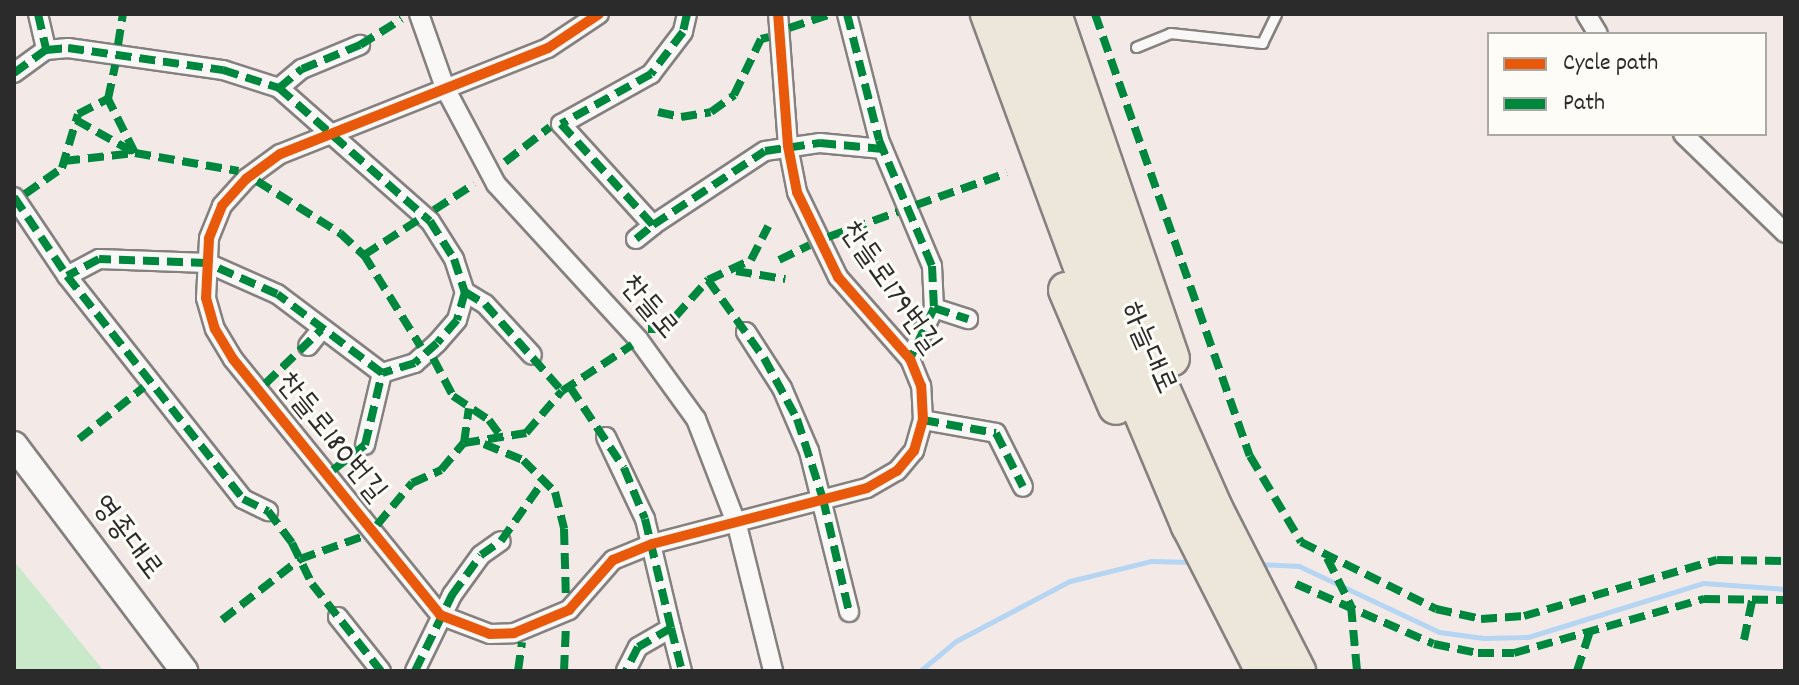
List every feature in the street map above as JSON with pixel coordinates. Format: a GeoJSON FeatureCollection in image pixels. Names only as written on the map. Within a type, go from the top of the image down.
{"type":"FeatureCollection","features":[{"type":"Feature","properties":{"kind":"highway"},"geometry":{"type":"LineString","coordinates":[[970,14],[1089,354],[1200,509],[1242,602],[1263,671]]}},
{"type":"Feature","properties":{"kind":"highway","name":"하늘대로"},"geometry":{"type":"LineString","coordinates":[[988,14],[1090,291],[1200,509]]}},
{"type":"Feature","properties":{"kind":"highway","name":"하늘대로"},"geometry":{"type":"LineString","coordinates":[[1023,14],[1200,509]]}},
{"type":"Feature","properties":{"kind":"highway"},"geometry":{"type":"LineString","coordinates":[[1054,14],[1158,320],[1200,509],[1242,602],[1298,671]]}},
{"type":"Feature","properties":{"kind":"street"},"geometry":{"type":"LineString","coordinates":[[38,14],[46,50]]}},
{"type":"Feature","properties":{"kind":"street","name":"찬들로"},"geometry":{"type":"LineString","coordinates":[[419,14],[445,88],[496,184],[638,339],[696,419],[737,525],[773,671]]}},
{"type":"Feature","properties":{"kind":"street"},"geometry":{"type":"LineString","coordinates":[[445,88],[548,48],[599,14]]}},
{"type":"Feature","properties":{"kind":"street"},"geometry":{"type":"LineString","coordinates":[[653,225],[556,126],[651,74],[683,32],[687,14]]}},
{"type":"Feature","properties":{"kind":"street","name":"찬들로179번길"},"geometry":{"type":"LineString","coordinates":[[737,525],[867,488],[897,471],[914,451],[923,420],[921,386],[910,359],[863,309],[817,241],[797,192],[788,146],[778,14]]}},
{"type":"Feature","properties":{"kind":"street"},"geometry":{"type":"LineString","coordinates":[[847,14],[883,149],[932,266],[934,308],[910,359]]}},
{"type":"Feature","properties":{"kind":"street"},"geometry":{"type":"LineString","coordinates":[[1586,14],[1597,32]]}},
{"type":"Feature","properties":{"kind":"street"},"geometry":{"type":"LineString","coordinates":[[279,88],[302,69],[360,45]]}},
{"type":"Feature","properties":{"kind":"street"},"geometry":{"type":"LineString","coordinates":[[14,73],[46,50],[68,48],[223,70],[279,88],[327,135],[430,221],[454,259],[465,292],[457,320],[415,363],[382,373]]}},
{"type":"Feature","properties":{"kind":"street","name":"찬들로180번길"},"geometry":{"type":"LineString","coordinates":[[440,615],[233,359],[215,329],[206,298],[209,239],[222,206],[246,179],[280,154],[445,88]]}},
{"type":"Feature","properties":{"kind":"street"},"geometry":{"type":"LineString","coordinates":[[1685,136],[1785,233]]}},
{"type":"Feature","properties":{"kind":"street"},"geometry":{"type":"LineString","coordinates":[[636,239],[735,166],[788,146],[820,143],[883,149]]}},
{"type":"Feature","properties":{"kind":"street"},"geometry":{"type":"LineString","coordinates":[[14,197],[67,276],[243,499],[268,511]]}},
{"type":"Feature","properties":{"kind":"street"},"geometry":{"type":"LineString","coordinates":[[67,276],[99,259],[207,263],[277,294],[382,373]]}},
{"type":"Feature","properties":{"kind":"street"},"geometry":{"type":"LineString","coordinates":[[465,292],[485,304],[532,355]]}},
{"type":"Feature","properties":{"kind":"street"},"geometry":{"type":"LineString","coordinates":[[934,308],[968,319]]}},
{"type":"Feature","properties":{"kind":"street"},"geometry":{"type":"LineString","coordinates":[[308,346],[321,330]]}},
{"type":"Feature","properties":{"kind":"street"},"geometry":{"type":"LineString","coordinates":[[746,332],[797,419],[823,499],[849,612]]}},
{"type":"Feature","properties":{"kind":"street"},"geometry":{"type":"LineString","coordinates":[[365,445],[382,373]]}},
{"type":"Feature","properties":{"kind":"street"},"geometry":{"type":"LineString","coordinates":[[923,420],[996,433],[1023,487]]}},
{"type":"Feature","properties":{"kind":"street"},"geometry":{"type":"LineString","coordinates":[[606,437],[624,468],[652,544],[682,671]]}},
{"type":"Feature","properties":{"kind":"street","name":"영종대로"},"geometry":{"type":"LineString","coordinates":[[14,445],[184,671]]}},
{"type":"Feature","properties":{"kind":"street"},"geometry":{"type":"LineString","coordinates":[[440,615],[490,634],[545,623],[569,610],[613,560],[652,544],[737,525]]}},
{"type":"Feature","properties":{"kind":"street"},"geometry":{"type":"LineString","coordinates":[[415,671],[440,615],[481,555],[501,541]]}},
{"type":"Feature","properties":{"kind":"street"},"geometry":{"type":"LineString","coordinates":[[338,617],[381,671]]}},
{"type":"Feature","properties":{"kind":"street"},"geometry":{"type":"LineString","coordinates":[[626,671],[638,647],[671,628]]}},
{"type":"Feature","properties":{"kind":"lane"},"geometry":{"type":"LineString","coordinates":[[1136,47],[1170,33],[1262,43],[1276,14]]}},
{"type":"Feature","properties":{"kind":"green space"},"geometry":{"type":"Polygon","coordinates":[[[14,561],[104,671],[14,671],[14,561]]]}},
{"type":"Feature","properties":{"kind":"waterway"},"geometry":{"type":"LineString","coordinates":[[920,671],[956,641],[1070,581],[1151,561],[1192,562]]}},
{"type":"Feature","properties":{"kind":"waterway"},"geometry":{"type":"LineString","coordinates":[[1258,564],[1299,566],[1439,632],[1484,638],[1528,637],[1703,583],[1785,589]]}},
{"type":"Feature","properties":{"kind":"marked path"},"geometry":{"type":"LineString","coordinates":[[38,14],[46,50]]}},
{"type":"Feature","properties":{"kind":"marked path"},"geometry":{"type":"LineString","coordinates":[[118,45],[123,14]]}},
{"type":"Feature","properties":{"kind":"marked path"},"geometry":{"type":"LineString","coordinates":[[687,14],[683,32],[651,74],[561,124],[653,225],[765,151],[820,143],[883,149]]}},
{"type":"Feature","properties":{"kind":"marked path"},"geometry":{"type":"LineString","coordinates":[[789,28],[831,14]]}},
{"type":"Feature","properties":{"kind":"marked path"},"geometry":{"type":"LineString","coordinates":[[847,14],[879,140],[932,266],[934,308],[910,359]]}},
{"type":"Feature","properties":{"kind":"marked path"},"geometry":{"type":"LineString","coordinates":[[1095,14],[1250,456],[1301,542],[1436,609],[1481,619],[1524,616],[1717,560],[1785,561]]}},
{"type":"Feature","properties":{"kind":"marked path"},"geometry":{"type":"LineString","coordinates":[[279,88],[302,69],[360,45],[402,19]]}},
{"type":"Feature","properties":{"kind":"marked path"},"geometry":{"type":"LineString","coordinates":[[658,112],[681,117],[711,112],[734,95],[761,39],[769,37]]}},
{"type":"Feature","properties":{"kind":"marked path"},"geometry":{"type":"LineString","coordinates":[[14,73],[46,50],[68,48],[223,70],[279,88],[430,221],[454,259],[465,292],[457,320],[437,343],[415,363],[382,373],[277,294],[207,263],[99,259],[67,276]]}},
{"type":"Feature","properties":{"kind":"marked path"},"geometry":{"type":"LineString","coordinates":[[25,194],[62,168],[78,114],[108,99],[115,65]]}},
{"type":"Feature","properties":{"kind":"marked path"},"geometry":{"type":"LineString","coordinates":[[64,161],[135,153],[108,99]]}},
{"type":"Feature","properties":{"kind":"marked path"},"geometry":{"type":"LineString","coordinates":[[76,120],[135,153],[238,171]]}},
{"type":"Feature","properties":{"kind":"marked path"},"geometry":{"type":"LineString","coordinates":[[505,162],[550,127]]}},
{"type":"Feature","properties":{"kind":"marked path"},"geometry":{"type":"LineString","coordinates":[[916,205],[1007,173]]}},
{"type":"Feature","properties":{"kind":"marked path"},"geometry":{"type":"LineString","coordinates":[[257,181],[340,233],[364,255],[421,347]]}},
{"type":"Feature","properties":{"kind":"marked path"},"geometry":{"type":"LineString","coordinates":[[434,210],[474,184]]}},
{"type":"Feature","properties":{"kind":"marked path"},"geometry":{"type":"LineString","coordinates":[[14,197],[67,276],[243,499],[268,511],[292,543],[312,584],[381,671]]}},
{"type":"Feature","properties":{"kind":"marked path"},"geometry":{"type":"LineString","coordinates":[[828,237],[898,212]]}},
{"type":"Feature","properties":{"kind":"marked path"},"geometry":{"type":"LineString","coordinates":[[364,255],[418,220]]}},
{"type":"Feature","properties":{"kind":"marked path"},"geometry":{"type":"LineString","coordinates":[[636,239],[653,225]]}},
{"type":"Feature","properties":{"kind":"marked path"},"geometry":{"type":"LineString","coordinates":[[648,329],[659,329],[675,317],[708,280],[751,260],[768,226]]}},
{"type":"Feature","properties":{"kind":"marked path"},"geometry":{"type":"LineString","coordinates":[[779,260],[810,245]]}},
{"type":"Feature","properties":{"kind":"marked path"},"geometry":{"type":"LineString","coordinates":[[736,271],[785,279]]}},
{"type":"Feature","properties":{"kind":"marked path"},"geometry":{"type":"LineString","coordinates":[[708,280],[764,358],[797,419],[823,499],[849,612]]}},
{"type":"Feature","properties":{"kind":"marked path"},"geometry":{"type":"LineString","coordinates":[[465,292],[485,304],[562,391]]}},
{"type":"Feature","properties":{"kind":"marked path"},"geometry":{"type":"LineString","coordinates":[[934,308],[968,319]]}},
{"type":"Feature","properties":{"kind":"marked path"},"geometry":{"type":"LineString","coordinates":[[265,384],[321,330]]}},
{"type":"Feature","properties":{"kind":"marked path"},"geometry":{"type":"LineString","coordinates":[[377,525],[412,483],[441,470],[464,443],[526,433],[562,391],[632,345]]}},
{"type":"Feature","properties":{"kind":"marked path"},"geometry":{"type":"LineString","coordinates":[[433,358],[453,396],[489,420],[503,439]]}},
{"type":"Feature","properties":{"kind":"marked path"},"geometry":{"type":"LineString","coordinates":[[333,470],[365,445],[382,373]]}},
{"type":"Feature","properties":{"kind":"marked path"},"geometry":{"type":"LineString","coordinates":[[79,439],[144,387]]}},
{"type":"Feature","properties":{"kind":"marked path"},"geometry":{"type":"LineString","coordinates":[[570,387],[624,468],[645,519],[671,628],[638,647],[626,671]]}},
{"type":"Feature","properties":{"kind":"marked path"},"geometry":{"type":"LineString","coordinates":[[464,443],[469,408]]}},
{"type":"Feature","properties":{"kind":"marked path"},"geometry":{"type":"LineString","coordinates":[[923,420],[996,433],[1023,487]]}},
{"type":"Feature","properties":{"kind":"marked path"},"geometry":{"type":"LineString","coordinates":[[484,444],[523,460],[555,492],[564,529],[566,599]]}},
{"type":"Feature","properties":{"kind":"marked path"},"geometry":{"type":"LineString","coordinates":[[415,671],[452,595],[481,555],[501,541],[544,480]]}},
{"type":"Feature","properties":{"kind":"marked path"},"geometry":{"type":"LineString","coordinates":[[222,620],[300,559],[364,536]]}},
{"type":"Feature","properties":{"kind":"marked path"},"geometry":{"type":"LineString","coordinates":[[1327,558],[1351,606],[1357,671]]}},
{"type":"Feature","properties":{"kind":"marked path"},"geometry":{"type":"LineString","coordinates":[[1296,584],[1434,644],[1478,653],[1514,653],[1704,599],[1785,600]]}},
{"type":"Feature","properties":{"kind":"marked path"},"geometry":{"type":"LineString","coordinates":[[1744,640],[1753,596]]}},
{"type":"Feature","properties":{"kind":"marked path"},"geometry":{"type":"LineString","coordinates":[[564,671],[566,626]]}},
{"type":"Feature","properties":{"kind":"marked path"},"geometry":{"type":"LineString","coordinates":[[671,628],[682,671]]}},
{"type":"Feature","properties":{"kind":"marked path"},"geometry":{"type":"LineString","coordinates":[[1577,671],[1589,633]]}},
{"type":"Feature","properties":{"kind":"marked path"},"geometry":{"type":"LineString","coordinates":[[518,671],[522,642]]}},
{"type":"Feature","properties":{"kind":"cycle path"},"geometry":{"type":"LineString","coordinates":[[599,14],[548,48],[280,154],[246,179],[222,206],[209,239],[206,298],[215,329],[233,359],[440,615],[490,634],[514,633],[569,610],[613,560],[652,544],[867,488],[897,471],[914,451],[923,420],[921,386],[910,359],[838,277],[797,192],[788,146],[778,14]]}}]}
